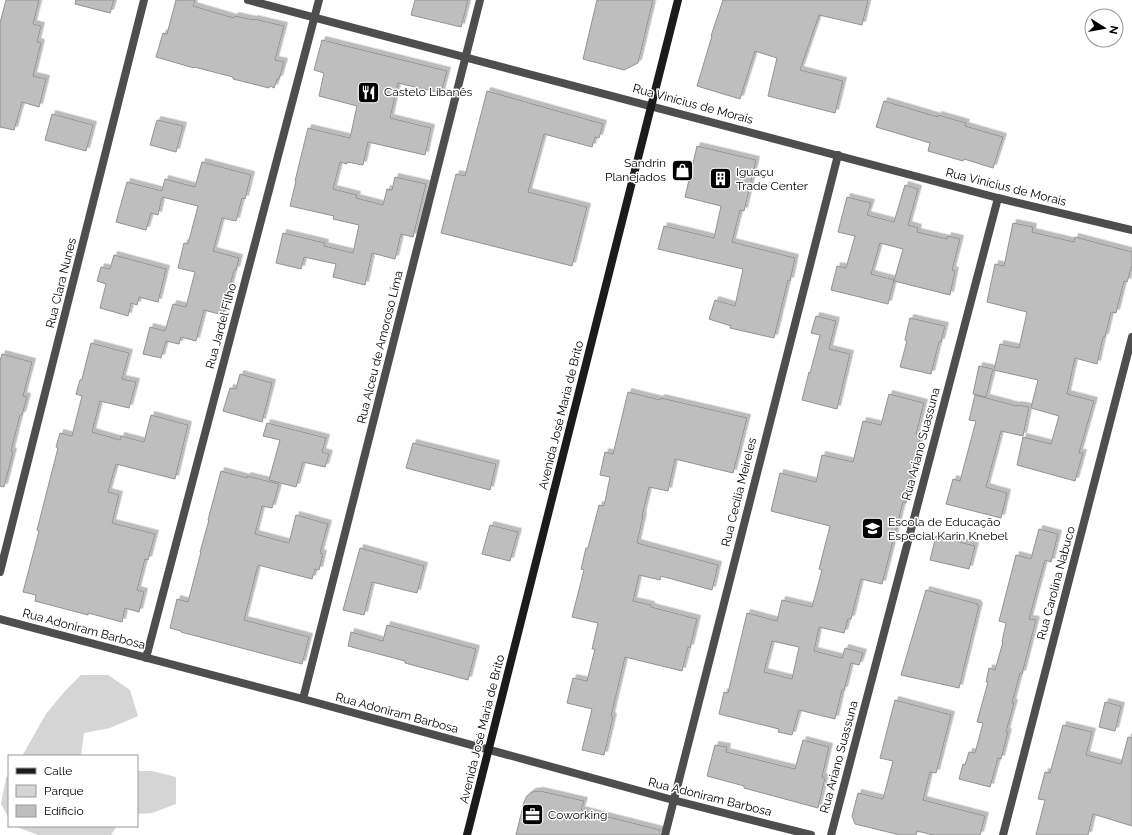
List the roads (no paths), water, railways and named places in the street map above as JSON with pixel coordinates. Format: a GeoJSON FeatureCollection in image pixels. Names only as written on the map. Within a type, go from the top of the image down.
{"type":"FeatureCollection","features":[{"type":"Feature","properties":{"kind":"main road","name":"Avenida José Maria de Brito"},"geometry":{"type":"LineString","coordinates":[[467,835],[678,0]]}},
{"type":"Feature","properties":{"kind":"street","name":"Rua Clara Nunes"},"geometry":{"type":"LineString","coordinates":[[0,572],[144,0]]}},
{"type":"Feature","properties":{"kind":"street","name":"Rua Vinícius de Morais"},"geometry":{"type":"LineString","coordinates":[[248,0],[838,154],[998,198],[1132,230]]}},
{"type":"Feature","properties":{"kind":"street","name":"Rua Jardel Filho"},"geometry":{"type":"LineString","coordinates":[[146,658],[319,0]]}},
{"type":"Feature","properties":{"kind":"street","name":"Rua Alceu de Amoroso Lima"},"geometry":{"type":"LineString","coordinates":[[303,699],[480,0]]}},
{"type":"Feature","properties":{"kind":"street","name":"Rua Cecília Meireles"},"geometry":{"type":"LineString","coordinates":[[665,835],[838,154]]}},
{"type":"Feature","properties":{"kind":"street","name":"Rua Ariano Suassuna"},"geometry":{"type":"LineString","coordinates":[[831,835],[998,198]]}},
{"type":"Feature","properties":{"kind":"street","name":"Rua Carolina Nabuco"},"geometry":{"type":"LineString","coordinates":[[1003,835],[1132,337]]}},
{"type":"Feature","properties":{"kind":"street","name":"Rua Adoniram Barbosa"},"geometry":{"type":"LineString","coordinates":[[0,619],[303,699],[673,800],[811,835]]}},
{"type":"Feature","properties":{"kind":"place","name":"Castelo Libanês"},"geometry":{"type":"Point","coordinates":[369,92]}},
{"type":"Feature","properties":{"kind":"place","name":"Sandrin Planejados"},"geometry":{"type":"Point","coordinates":[682,170]}},
{"type":"Feature","properties":{"kind":"place","name":"Iguaçu Trade Center"},"geometry":{"type":"Point","coordinates":[720,179]}},
{"type":"Feature","properties":{"kind":"place","name":"Escola de Educação Especial Karin Knebel"},"geometry":{"type":"Point","coordinates":[873,529]}},
{"type":"Feature","properties":{"kind":"place","name":"Coworking"},"geometry":{"type":"Point","coordinates":[533,815]}}]}
